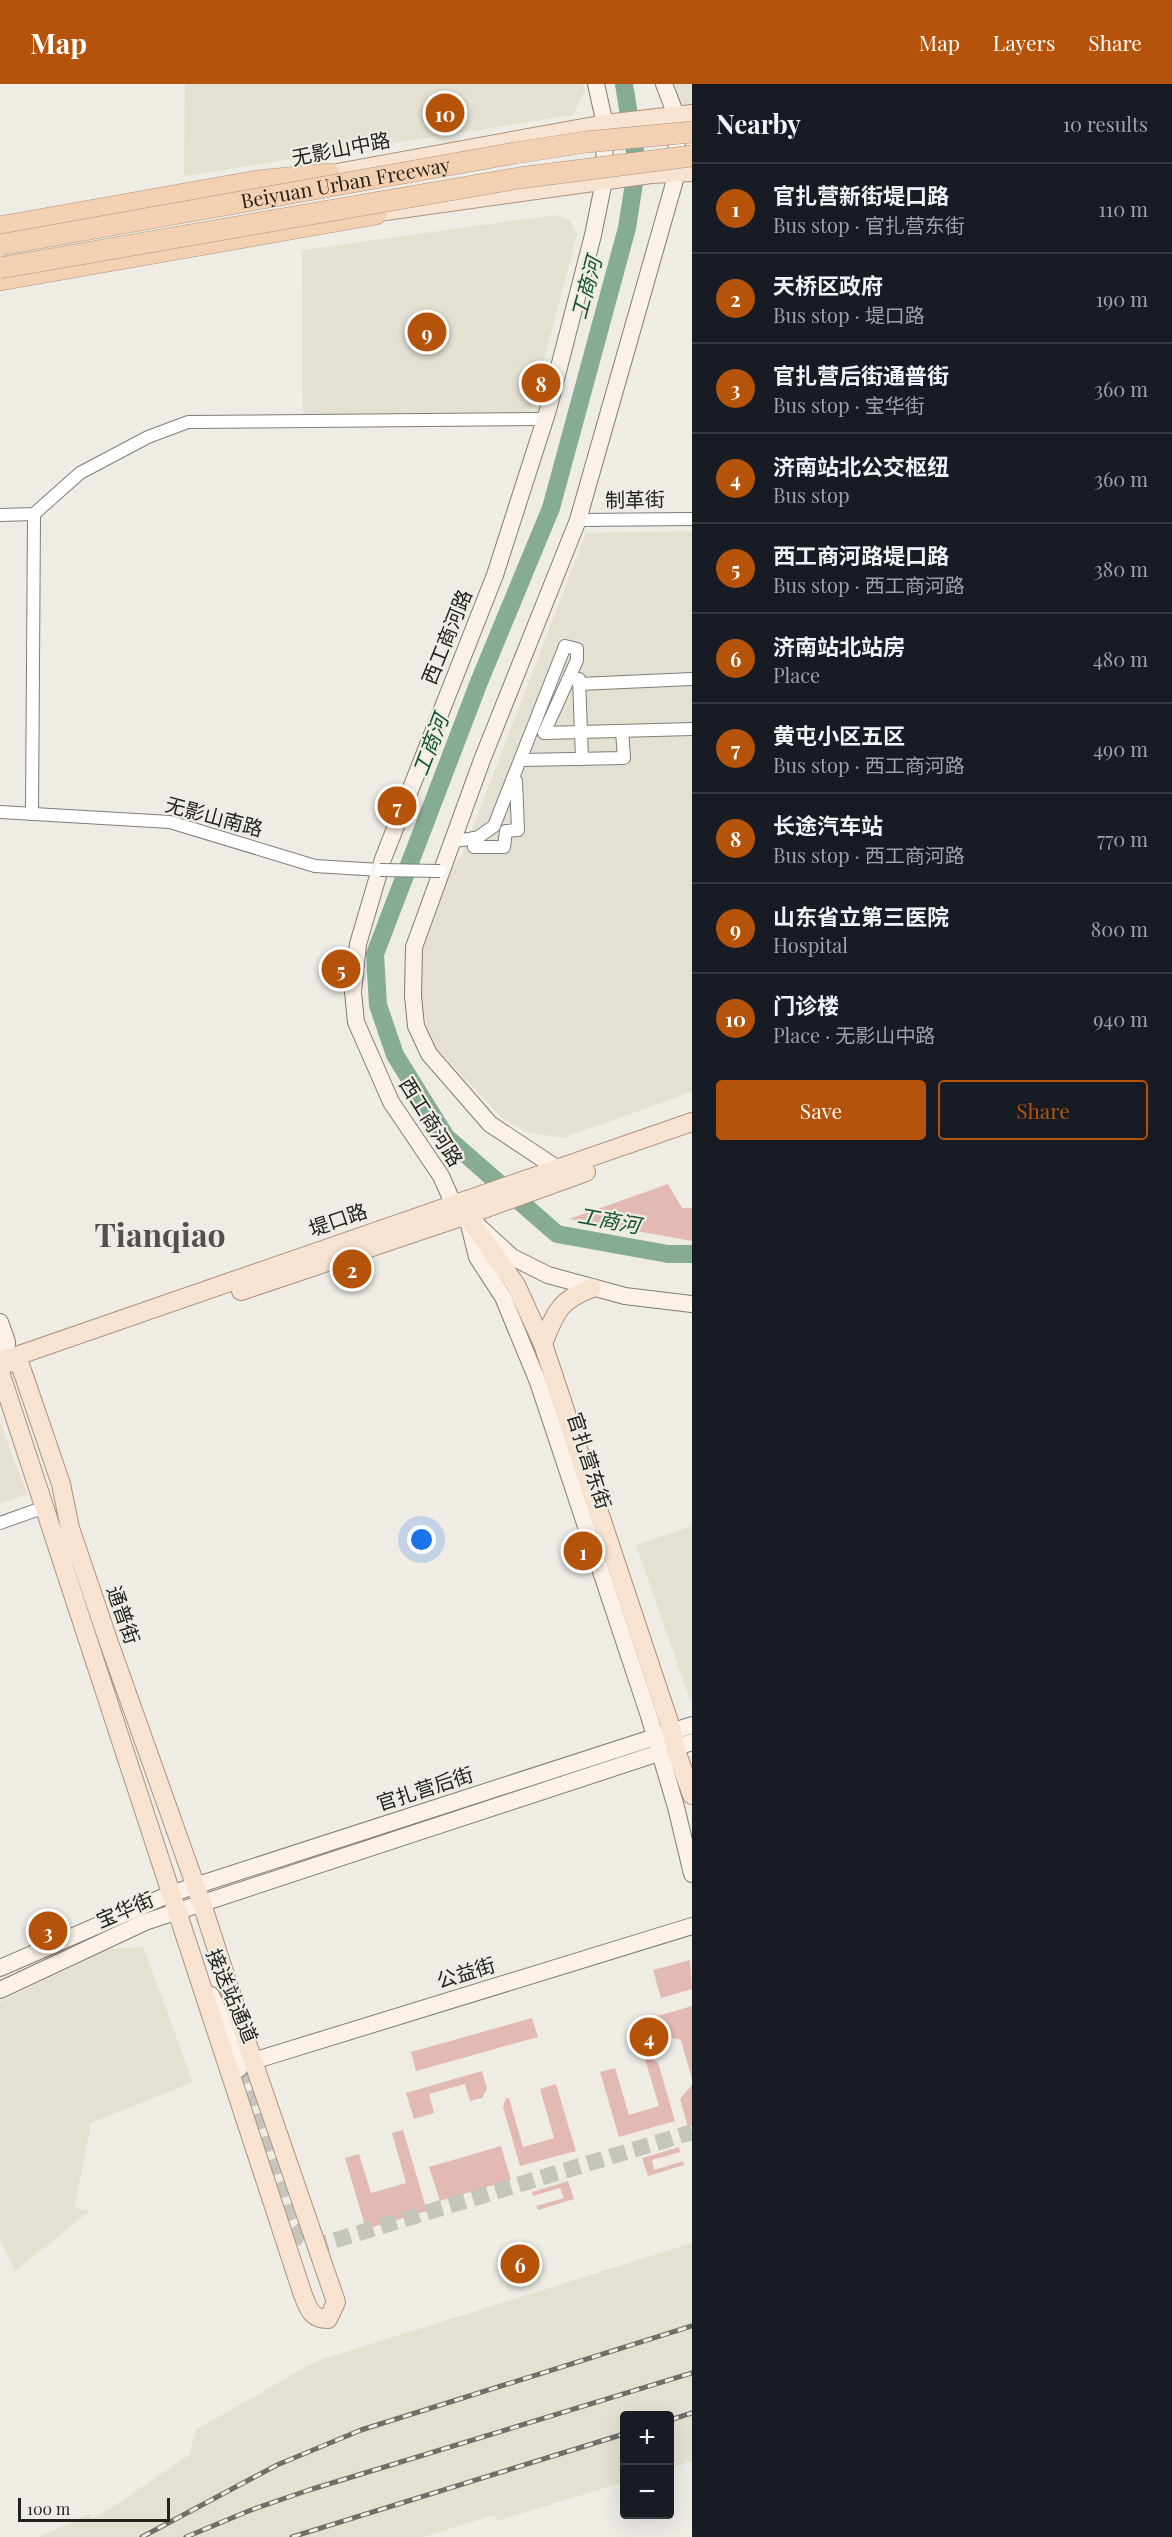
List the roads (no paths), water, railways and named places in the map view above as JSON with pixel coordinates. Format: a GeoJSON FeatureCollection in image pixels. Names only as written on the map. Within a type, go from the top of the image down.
{"type":"FeatureCollection","features":[{"type":"Feature","properties":{"kind":"highway","name":"Beiyuan Urban Freeway"},"geometry":{"type":"LineString","coordinates":[[0,245],[515,153],[586,142],[692,132]]}},
{"type":"Feature","properties":{"kind":"highway","name":"Beiyuan Urban Freeway"},"geometry":{"type":"LineString","coordinates":[[0,269],[519,178],[692,156]]}},
{"type":"Feature","properties":{"kind":"highway"},"geometry":{"type":"LineString","coordinates":[[0,227],[257,181],[329,174]]}},
{"type":"Feature","properties":{"kind":"highway"},"geometry":{"type":"LineString","coordinates":[[0,280],[376,214]]}},
{"type":"Feature","properties":{"kind":"main road","name":"西工商河路"},"geometry":{"type":"LineString","coordinates":[[596,84],[611,123],[611,180],[593,235],[545,419],[495,576],[380,870],[358,944],[353,992],[356,1022],[391,1102],[466,1209],[512,1257],[548,1275],[592,1288],[644,1299],[692,1304]]}},
{"type":"Feature","properties":{"kind":"main road","name":"西工商河路"},"geometry":{"type":"LineString","coordinates":[[564,1173],[490,1125],[429,1054],[416,1026],[413,996],[414,947],[482,760],[578,520],[678,173],[675,115],[664,84]]}},
{"type":"Feature","properties":{"kind":"main road","name":"无影山中路"},"geometry":{"type":"LineString","coordinates":[[0,236],[611,123],[675,115]]}},
{"type":"Feature","properties":{"kind":"main road"},"geometry":{"type":"LineString","coordinates":[[0,269],[331,216],[376,214],[611,180],[678,173]]}},
{"type":"Feature","properties":{"kind":"main road","name":"堤口路"},"geometry":{"type":"LineString","coordinates":[[4,1367],[466,1209],[692,1122]]}},
{"type":"Feature","properties":{"kind":"main road","name":"堤口路"},"geometry":{"type":"LineString","coordinates":[[564,1173],[692,1134]]}},
{"type":"Feature","properties":{"kind":"main road","name":"官扎营东街"},"geometry":{"type":"LineString","coordinates":[[466,1209],[516,1285],[543,1344],[670,1742],[676,1807],[692,1874]]}},
{"type":"Feature","properties":{"kind":"main road","name":"官扎营东街"},"geometry":{"type":"LineString","coordinates":[[466,1209],[477,1257],[503,1297],[525,1346],[670,1742],[692,1795]]}},
{"type":"Feature","properties":{"kind":"main road"},"geometry":{"type":"LineString","coordinates":[[543,1344],[556,1310],[572,1295],[592,1288]]}},
{"type":"Feature","properties":{"kind":"main road"},"geometry":{"type":"LineString","coordinates":[[0,1322],[7,1342],[4,1367]]}},
{"type":"Feature","properties":{"kind":"main road","name":"通普街"},"geometry":{"type":"LineString","coordinates":[[4,1367],[61,1484],[70,1528],[202,1904],[246,2065],[336,2302],[328,2319],[318,2319],[310,2313],[173,1903],[45,1507],[4,1367]]}},
{"type":"Feature","properties":{"kind":"main road","name":"官扎营后街"},"geometry":{"type":"LineString","coordinates":[[202,1904],[670,1742],[692,1725]]}},
{"type":"Feature","properties":{"kind":"main road","name":"官扎营后街"},"geometry":{"type":"LineString","coordinates":[[173,1903],[196,1886],[670,1742]]}},
{"type":"Feature","properties":{"kind":"main road","name":"宝华街"},"geometry":{"type":"LineString","coordinates":[[0,1989],[145,1922],[173,1903]]}},
{"type":"Feature","properties":{"kind":"main road","name":"宝华街"},"geometry":{"type":"LineString","coordinates":[[0,1968],[173,1903],[202,1904]]}},
{"type":"Feature","properties":{"kind":"main road","name":"公益街"},"geometry":{"type":"LineString","coordinates":[[246,2065],[692,1926]]}},
{"type":"Feature","properties":{"kind":"main road","name":"接送站通道"},"geometry":{"type":"LineString","coordinates":[[185,1940],[246,2065]]}},
{"type":"Feature","properties":{"kind":"street"},"geometry":{"type":"LineString","coordinates":[[0,515],[34,514],[80,473],[148,437],[188,422],[545,419]]}},
{"type":"Feature","properties":{"kind":"street"},"geometry":{"type":"LineString","coordinates":[[32,814],[34,514]]}},
{"type":"Feature","properties":{"kind":"street","name":"制革街"},"geometry":{"type":"LineString","coordinates":[[578,520],[692,519]]}},
{"type":"Feature","properties":{"kind":"street"},"geometry":{"type":"LineString","coordinates":[[454,841],[473,838],[494,826],[565,646],[577,649],[582,759]]}},
{"type":"Feature","properties":{"kind":"street"},"geometry":{"type":"LineString","coordinates":[[544,733],[577,660]]}},
{"type":"Feature","properties":{"kind":"street"},"geometry":{"type":"LineString","coordinates":[[579,684],[692,680]]}},
{"type":"Feature","properties":{"kind":"street"},"geometry":{"type":"LineString","coordinates":[[531,734],[692,729]]}},
{"type":"Feature","properties":{"kind":"street"},"geometry":{"type":"LineString","coordinates":[[521,760],[624,758],[622,731]]}},
{"type":"Feature","properties":{"kind":"street"},"geometry":{"type":"LineString","coordinates":[[473,838],[474,847],[504,847],[506,831],[518,830],[516,774]]}},
{"type":"Feature","properties":{"kind":"street","name":"无影山南路"},"geometry":{"type":"LineString","coordinates":[[0,812],[170,822],[315,866],[440,871]]}},
{"type":"Feature","properties":{"kind":"street"},"geometry":{"type":"LineString","coordinates":[[0,1523],[45,1507]]}},
{"type":"Feature","properties":{"kind":"waterway","name":"工商河"},"geometry":{"type":"LineString","coordinates":[[624,84],[637,164],[627,228],[551,508],[479,682],[375,954],[378,1005],[395,1055],[446,1137],[557,1234],[668,1254],[692,1254]]}},
{"type":"Feature","properties":{"kind":"tunnel"},"geometry":{"type":"LineString","coordinates":[[239,2069],[291,2227],[302,2238],[314,2242],[326,2243],[692,2132]]}},
{"type":"Feature","properties":{"kind":"railway"},"geometry":{"type":"LineString","coordinates":[[142,2537],[277,2465],[361,2430],[692,2326]]}},
{"type":"Feature","properties":{"kind":"railway"},"geometry":{"type":"LineString","coordinates":[[186,2537],[251,2510],[309,2490],[692,2373]]}},
{"type":"Feature","properties":{"kind":"railway"},"geometry":{"type":"LineString","coordinates":[[674,2419],[692,2413]]}},
{"type":"Feature","properties":{"kind":"railway"},"geometry":{"type":"LineString","coordinates":[[292,2537],[620,2435]]}},
{"type":"Feature","properties":{"kind":"place","name":"门诊楼"},"geometry":{"type":"Point","coordinates":[445,113]}},
{"type":"Feature","properties":{"kind":"place","name":"山东省立第三医院"},"geometry":{"type":"Point","coordinates":[427,332]}},
{"type":"Feature","properties":{"kind":"place","name":"长途汽车站"},"geometry":{"type":"Point","coordinates":[541,383]}},
{"type":"Feature","properties":{"kind":"place","name":"黄屯小区五区"},"geometry":{"type":"Point","coordinates":[397,806]}},
{"type":"Feature","properties":{"kind":"place","name":"西工商河路堤口路"},"geometry":{"type":"Point","coordinates":[341,969]}},
{"type":"Feature","properties":{"kind":"place","name":"天桥区政府"},"geometry":{"type":"Point","coordinates":[352,1269]}},
{"type":"Feature","properties":{"kind":"place","name":"官扎营新街堤口路"},"geometry":{"type":"Point","coordinates":[583,1551]}},
{"type":"Feature","properties":{"kind":"place","name":"官扎营后街通普街"},"geometry":{"type":"Point","coordinates":[48,1931]}},
{"type":"Feature","properties":{"kind":"place","name":"济南站北公交枢纽"},"geometry":{"type":"Point","coordinates":[649,2037]}},
{"type":"Feature","properties":{"kind":"place","name":"济南站北站房"},"geometry":{"type":"Point","coordinates":[520,2264]}},
{"type":"Feature","properties":{"kind":"district","name":"Tianqiao"},"geometry":{"type":"Point","coordinates":[160,1236]}}]}
